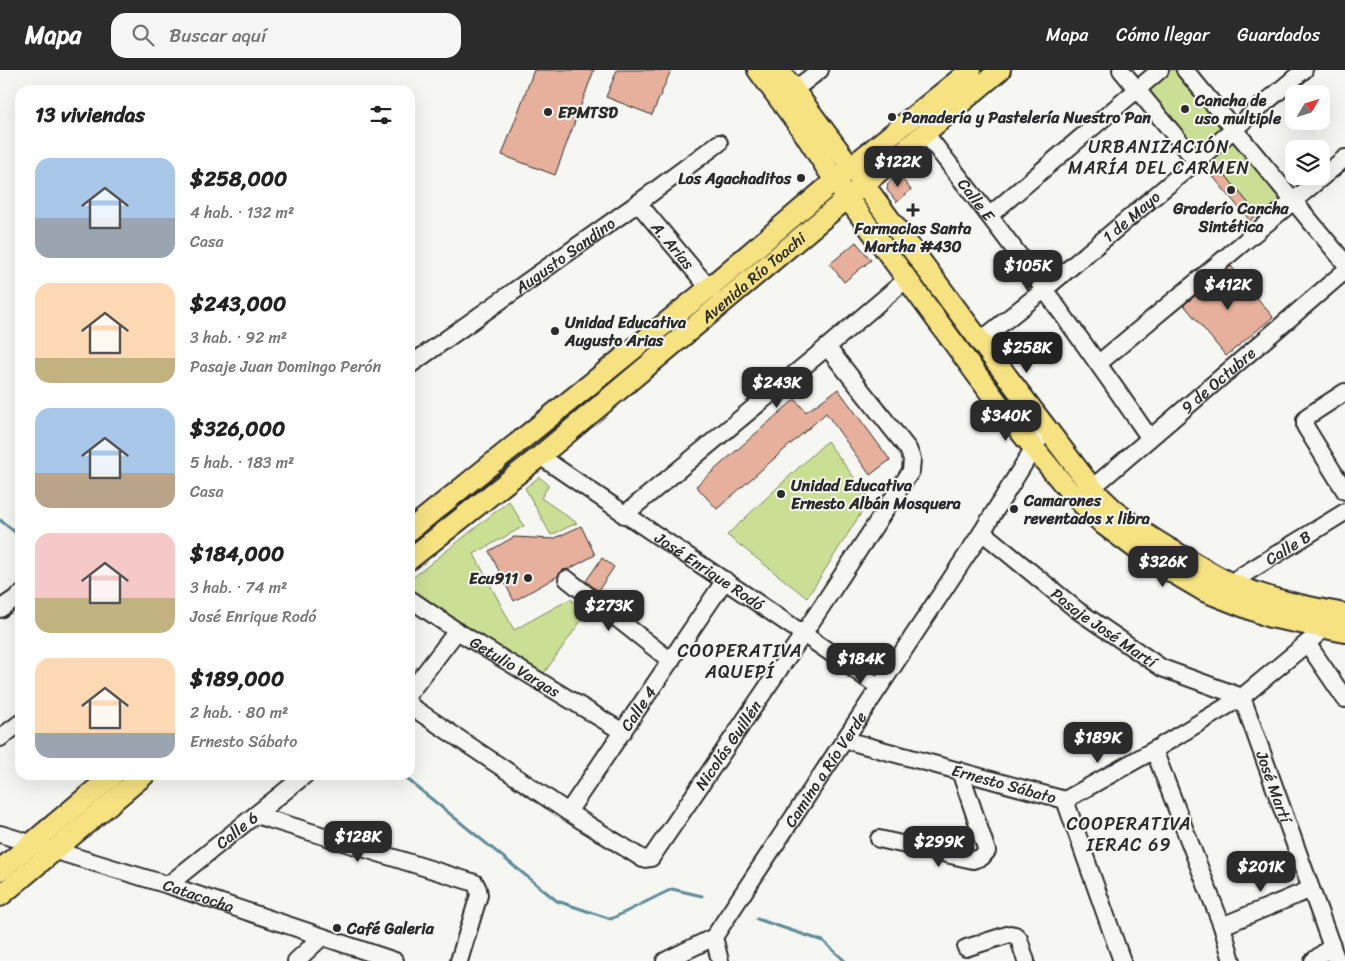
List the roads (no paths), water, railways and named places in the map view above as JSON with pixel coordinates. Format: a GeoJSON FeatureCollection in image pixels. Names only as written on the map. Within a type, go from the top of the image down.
{"type":"FeatureCollection","features":[{"type":"Feature","properties":{"kind":"main road"},"geometry":{"type":"LineString","coordinates":[[758,70],[835,180],[980,379],[1034,450],[1070,492],[1102,524],[1153,561],[1204,591],[1262,614],[1324,629],[1345,632]]}},
{"type":"Feature","properties":{"kind":"main road"},"geometry":{"type":"LineString","coordinates":[[779,70],[980,342],[1092,488],[1111,509],[1134,527],[1230,583],[1276,599],[1310,608],[1345,614]]}},
{"type":"Feature","properties":{"kind":"main road","name":"Avenida Río Toachi"},"geometry":{"type":"LineString","coordinates":[[415,523],[709,288],[835,180],[971,70]]}},
{"type":"Feature","properties":{"kind":"main road","name":"Avenida Río Toachi"},"geometry":{"type":"LineString","coordinates":[[415,555],[540,456],[1000,70]]}},
{"type":"Feature","properties":{"kind":"main road"},"geometry":{"type":"LineString","coordinates":[[0,870],[107,780]]}},
{"type":"Feature","properties":{"kind":"main road"},"geometry":{"type":"LineString","coordinates":[[0,896],[138,780]]}},
{"type":"Feature","properties":{"kind":"street"},"geometry":{"type":"LineString","coordinates":[[794,90],[820,70]]}},
{"type":"Feature","properties":{"kind":"street"},"geometry":{"type":"LineString","coordinates":[[1122,70],[1196,161]]}},
{"type":"Feature","properties":{"kind":"street"},"geometry":{"type":"LineString","coordinates":[[990,215],[1160,70]]}},
{"type":"Feature","properties":{"kind":"street"},"geometry":{"type":"LineString","coordinates":[[1185,70],[1345,263]]}},
{"type":"Feature","properties":{"kind":"street","name":"1 de Mayo"},"geometry":{"type":"LineString","coordinates":[[980,342],[1304,70]]}},
{"type":"Feature","properties":{"kind":"street","name":"Calle E"},"geometry":{"type":"LineString","coordinates":[[925,133],[990,215],[1045,289],[1099,363],[1149,437]]}},
{"type":"Feature","properties":{"kind":"street","name":"Augusto Sandino"},"geometry":{"type":"LineString","coordinates":[[415,361],[719,143]]}},
{"type":"Feature","properties":{"kind":"street"},"geometry":{"type":"LineString","coordinates":[[1099,363],[1345,158]]}},
{"type":"Feature","properties":{"kind":"street","name":"A. Arias"},"geometry":{"type":"LineString","coordinates":[[638,203],[709,288]]}},
{"type":"Feature","properties":{"kind":"street","name":"9 de Octubre"},"geometry":{"type":"LineString","coordinates":[[1092,488],[1149,437],[1345,271]]}},
{"type":"Feature","properties":{"kind":"street"},"geometry":{"type":"LineString","coordinates":[[624,514],[908,278]]}},
{"type":"Feature","properties":{"kind":"street","name":"Nicolás Guillén"},"geometry":{"type":"LineString","coordinates":[[415,704],[568,812],[643,859],[651,858],[804,633],[911,471],[912,459],[908,449],[827,347]]}},
{"type":"Feature","properties":{"kind":"street"},"geometry":{"type":"LineString","coordinates":[[1345,392],[1308,416],[1305,420],[1305,426],[1345,491]]}},
{"type":"Feature","properties":{"kind":"street","name":"Camino a Río Verde"},"geometry":{"type":"LineString","coordinates":[[714,937],[982,532],[1046,428]]}},
{"type":"Feature","properties":{"kind":"street","name":"José Enrique Rodó"},"geometry":{"type":"LineString","coordinates":[[540,456],[804,633],[879,687]]}},
{"type":"Feature","properties":{"kind":"street","name":"Calle B"},"geometry":{"type":"LineString","coordinates":[[1230,583],[1345,512]]}},
{"type":"Feature","properties":{"kind":"street","name":"Pasaje José Martí"},"geometry":{"type":"LineString","coordinates":[[982,532],[1077,610],[1162,668],[1242,697]]}},
{"type":"Feature","properties":{"kind":"street"},"geometry":{"type":"LineString","coordinates":[[567,579],[671,661]]}},
{"type":"Feature","properties":{"kind":"street","name":"Calle 4"},"geometry":{"type":"LineString","coordinates":[[568,812],[726,580]]}},
{"type":"Feature","properties":{"kind":"street"},"geometry":{"type":"LineString","coordinates":[[0,610],[15,598]]}},
{"type":"Feature","properties":{"kind":"street","name":"Getulio Vargas"},"geometry":{"type":"LineString","coordinates":[[415,602],[457,631],[623,732]]}},
{"type":"Feature","properties":{"kind":"street","name":"Ernesto Sábato"},"geometry":{"type":"LineString","coordinates":[[844,740],[1066,800],[1242,697],[1324,629]]}},
{"type":"Feature","properties":{"kind":"street"},"geometry":{"type":"LineString","coordinates":[[415,695],[457,631]]}},
{"type":"Feature","properties":{"kind":"street"},"geometry":{"type":"LineString","coordinates":[[1307,643],[1345,698]]}},
{"type":"Feature","properties":{"kind":"street","name":"José Martí"},"geometry":{"type":"LineString","coordinates":[[1242,697],[1334,954]]}},
{"type":"Feature","properties":{"kind":"street"},"geometry":{"type":"LineString","coordinates":[[0,738],[15,726]]}},
{"type":"Feature","properties":{"kind":"street"},"geometry":{"type":"LineString","coordinates":[[1154,750],[1222,926],[1232,961]]}},
{"type":"Feature","properties":{"kind":"street"},"geometry":{"type":"LineString","coordinates":[[879,839],[973,860],[982,857],[987,851],[960,771]]}},
{"type":"Feature","properties":{"kind":"street","name":"Calle 6"},"geometry":{"type":"LineString","coordinates":[[168,885],[299,780]]}},
{"type":"Feature","properties":{"kind":"street"},"geometry":{"type":"LineString","coordinates":[[1066,800],[1122,961]]}},
{"type":"Feature","properties":{"kind":"street"},"geometry":{"type":"LineString","coordinates":[[256,814],[475,883],[479,895],[459,961]]}},
{"type":"Feature","properties":{"kind":"street","name":"Catacocha"},"geometry":{"type":"LineString","coordinates":[[0,834],[168,885],[395,961]]}},
{"type":"Feature","properties":{"kind":"street"},"geometry":{"type":"LineString","coordinates":[[1222,926],[1311,889]]}},
{"type":"Feature","properties":{"kind":"street"},"geometry":{"type":"LineString","coordinates":[[966,948],[1010,934],[1015,935],[1019,939],[1026,961]]}},
{"type":"Feature","properties":{"kind":"street"},"geometry":{"type":"LineString","coordinates":[[296,961],[322,937]]}},
{"type":"Feature","properties":{"kind":"street"},"geometry":{"type":"LineString","coordinates":[[665,961],[714,937],[720,961]]}},
{"type":"Feature","properties":{"kind":"street"},"geometry":{"type":"LineString","coordinates":[[1313,961],[1334,954]]}},
{"type":"Feature","properties":{"kind":"waterway"},"geometry":{"type":"LineString","coordinates":[[0,520],[15,532]]}},
{"type":"Feature","properties":{"kind":"waterway"},"geometry":{"type":"LineString","coordinates":[[408,780],[557,901],[611,919],[672,889],[702,896]]}},
{"type":"Feature","properties":{"kind":"waterway"},"geometry":{"type":"LineString","coordinates":[[757,919],[823,941],[845,961]]}},
{"type":"Feature","properties":{"kind":"place","name":"Cancha de uso multiple"},"geometry":{"type":"Point","coordinates":[1185,109]}},
{"type":"Feature","properties":{"kind":"place","name":"EPMTSD"},"geometry":{"type":"Point","coordinates":[548,112]}},
{"type":"Feature","properties":{"kind":"place","name":"Panadería y Pastelería Nuestro Pan"},"geometry":{"type":"Point","coordinates":[892,117]}},
{"type":"Feature","properties":{"kind":"place","name":"Los Agachaditos"},"geometry":{"type":"Point","coordinates":[801,178]}},
{"type":"Feature","properties":{"kind":"place","name":"Graderío Cancha Sintética"},"geometry":{"type":"Point","coordinates":[1231,190]}},
{"type":"Feature","properties":{"kind":"place","name":"Farmacias Santa Martha #430"},"geometry":{"type":"Point","coordinates":[913,210]}},
{"type":"Feature","properties":{"kind":"place","name":"Unidad Educativa Augusto Arias"},"geometry":{"type":"Point","coordinates":[555,331]}},
{"type":"Feature","properties":{"kind":"place","name":"Unidad Educativa Ernesto Albán Mosquera"},"geometry":{"type":"Point","coordinates":[781,494]}},
{"type":"Feature","properties":{"kind":"place","name":"Camarones reventados x libra"},"geometry":{"type":"Point","coordinates":[1014,509]}},
{"type":"Feature","properties":{"kind":"place","name":"Ecu911"},"geometry":{"type":"Point","coordinates":[528,578]}},
{"type":"Feature","properties":{"kind":"place","name":"Café Galeria"},"geometry":{"type":"Point","coordinates":[337,928]}},
{"type":"Feature","properties":{"kind":"district","name":"URBANIZACIÓN MARÍA DEL CARMEN"},"geometry":{"type":"Point","coordinates":[1159,157]}},
{"type":"Feature","properties":{"kind":"district","name":"COOPERATIVA AQUEPÍ"},"geometry":{"type":"Point","coordinates":[740,661]}},
{"type":"Feature","properties":{"kind":"district","name":"COOPERATIVA IERAC 69"},"geometry":{"type":"Point","coordinates":[1129,834]}}]}
